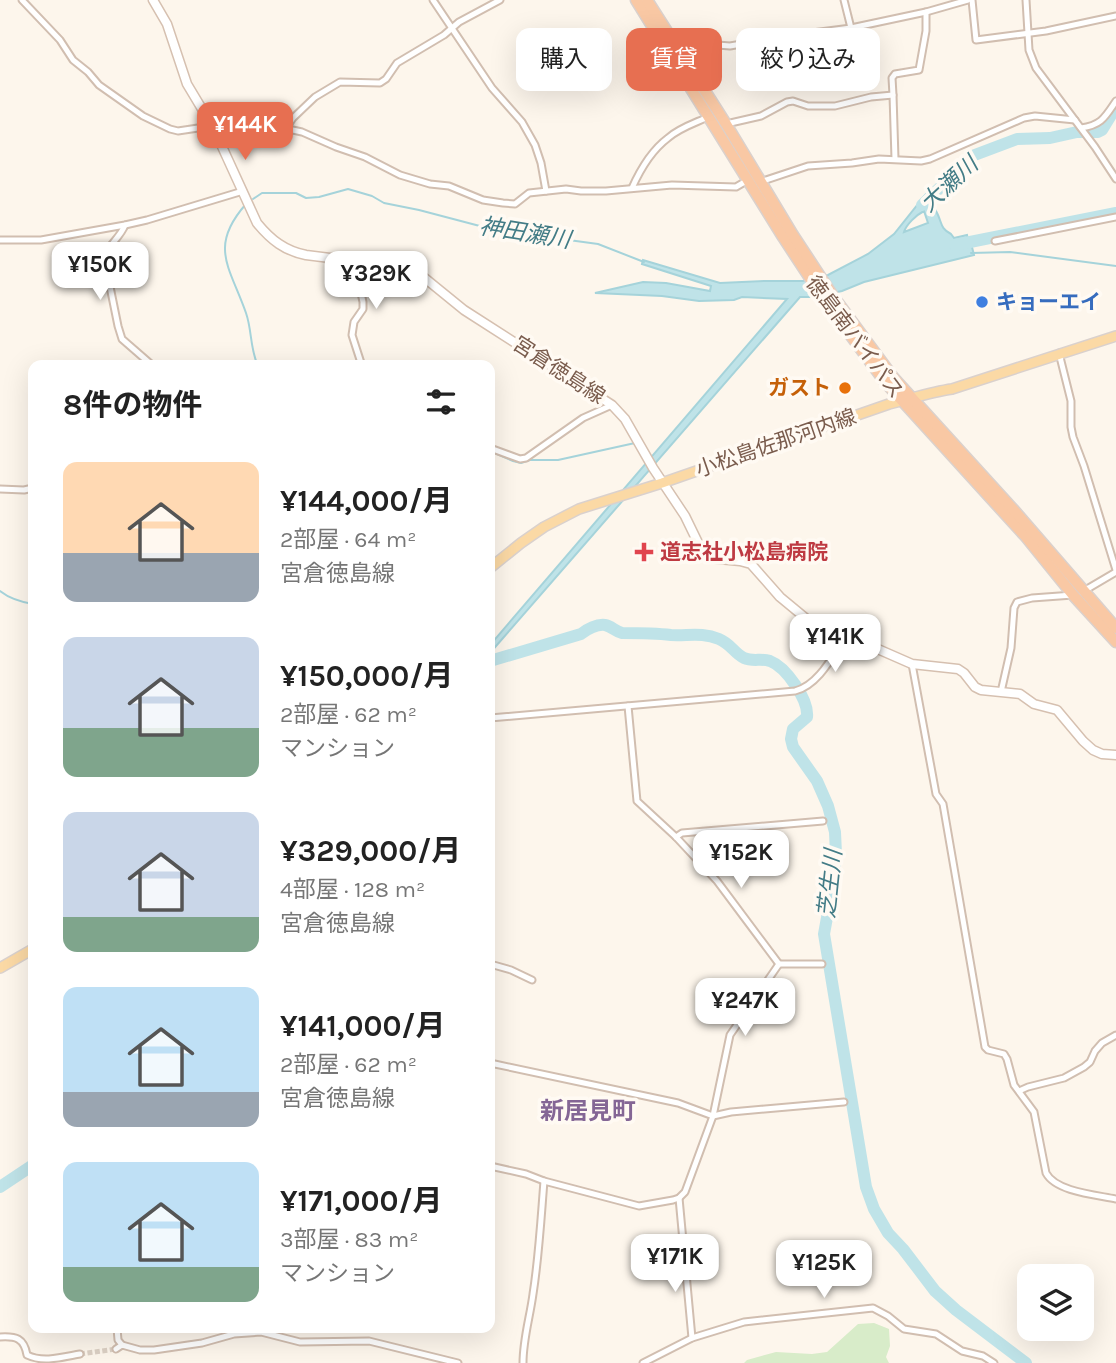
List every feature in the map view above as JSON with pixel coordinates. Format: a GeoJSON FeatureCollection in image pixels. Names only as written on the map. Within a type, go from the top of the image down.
{"type":"FeatureCollection","features":[{"type":"Feature","properties":{"kind":"highway","name":"徳島南バイパス"},"geometry":{"type":"LineString","coordinates":[[636,0],[656,28]]}},
{"type":"Feature","properties":{"kind":"highway","name":"徳島南バイパス"},"geometry":{"type":"LineString","coordinates":[[647,0],[662,28]]}},
{"type":"Feature","properties":{"kind":"highway","name":"徳島南バイパス"},"geometry":{"type":"LineString","coordinates":[[694,91],[708,117],[721,127],[747,180],[788,236],[885,382],[907,400],[1013,509],[1116,642]]}},
{"type":"Feature","properties":{"kind":"highway","name":"徳島南バイパス"},"geometry":{"type":"LineString","coordinates":[[698,91],[760,182],[788,236]]}},
{"type":"Feature","properties":{"kind":"highway","name":"徳島南バイパス"},"geometry":{"type":"LineString","coordinates":[[1078,593],[1116,628]]}},
{"type":"Feature","properties":{"kind":"main road","name":"宮倉徳島線"},"geometry":{"type":"LineString","coordinates":[[153,0],[167,24],[187,84],[214,129],[257,223],[282,247],[292,253],[306,256],[394,266],[421,275],[464,310],[612,405],[625,419],[646,457],[685,516],[702,551],[709,558],[751,564],[780,597],[809,621],[912,664],[958,669],[981,690],[1020,694],[1034,704],[1057,710],[1093,750],[1116,755]]}},
{"type":"Feature","properties":{"kind":"main road","name":"小松島佐那河内線"},"geometry":{"type":"LineString","coordinates":[[495,564],[521,542],[556,519],[579,509],[907,400],[952,389],[1116,336]]}},
{"type":"Feature","properties":{"kind":"main road"},"geometry":{"type":"LineString","coordinates":[[0,968],[28,952]]}},
{"type":"Feature","properties":{"kind":"street"},"geometry":{"type":"LineString","coordinates":[[22,0],[60,40],[73,60],[99,85],[144,116],[178,131],[198,128],[207,131],[232,117],[286,128],[365,157],[400,175],[430,184],[449,186],[483,200],[515,204],[529,193],[546,191],[606,191],[673,185],[736,187],[747,180]]}},
{"type":"Feature","properties":{"kind":"street"},"geometry":{"type":"LineString","coordinates":[[433,0],[492,88],[522,122],[535,145],[546,191]]}},
{"type":"Feature","properties":{"kind":"street"},"geometry":{"type":"LineString","coordinates":[[286,128],[315,97],[340,82],[380,83],[397,63],[459,22],[500,0]]}},
{"type":"Feature","properties":{"kind":"street"},"geometry":{"type":"LineString","coordinates":[[844,0],[851,28],[970,0],[976,40],[1116,16]]}},
{"type":"Feature","properties":{"kind":"street"},"geometry":{"type":"LineString","coordinates":[[1026,0],[1029,50],[1036,68],[1116,179]]}},
{"type":"Feature","properties":{"kind":"street"},"geometry":{"type":"LineString","coordinates":[[895,159],[892,78],[895,74],[919,70],[926,31],[926,12]]}},
{"type":"Feature","properties":{"kind":"street"},"geometry":{"type":"LineString","coordinates":[[721,127],[761,116],[787,102],[808,106],[835,106],[871,97],[893,95]]}},
{"type":"Feature","properties":{"kind":"street"},"geometry":{"type":"LineString","coordinates":[[1083,131],[1105,118],[1116,101]]}},
{"type":"Feature","properties":{"kind":"street"},"geometry":{"type":"LineString","coordinates":[[760,182],[807,166],[878,159],[930,159],[1024,118],[1035,116],[1076,120]]}},
{"type":"Feature","properties":{"kind":"street"},"geometry":{"type":"LineString","coordinates":[[632,188],[645,164],[668,137],[708,117]]}},
{"type":"Feature","properties":{"kind":"street"},"geometry":{"type":"LineString","coordinates":[[0,240],[41,240],[125,225],[243,191]]}},
{"type":"Feature","properties":{"kind":"street"},"geometry":{"type":"LineString","coordinates":[[995,241],[1116,217]]}},
{"type":"Feature","properties":{"kind":"street"},"geometry":{"type":"LineString","coordinates":[[125,225],[104,257],[122,339],[146,360]]}},
{"type":"Feature","properties":{"kind":"street"},"geometry":{"type":"LineString","coordinates":[[354,261],[363,309],[354,323],[352,335],[360,360]]}},
{"type":"Feature","properties":{"kind":"street"},"geometry":{"type":"LineString","coordinates":[[1001,692],[1011,648],[1013,608],[1017,602],[1078,593],[1116,571],[1073,437],[1071,401],[1059,354]]}},
{"type":"Feature","properties":{"kind":"street"},"geometry":{"type":"LineString","coordinates":[[495,450],[520,459],[526,458],[583,418],[612,405]]}},
{"type":"Feature","properties":{"kind":"street"},"geometry":{"type":"LineString","coordinates":[[0,489],[28,489]]}},
{"type":"Feature","properties":{"kind":"street"},"geometry":{"type":"LineString","coordinates":[[495,718],[798,690],[814,681],[846,636]]}},
{"type":"Feature","properties":{"kind":"street"},"geometry":{"type":"LineString","coordinates":[[912,664],[936,794],[943,804],[985,1048],[1004,1054],[1014,1085],[1034,1112],[1049,1179],[1075,1191],[1116,1199]]}},
{"type":"Feature","properties":{"kind":"street"},"geometry":{"type":"LineString","coordinates":[[628,706],[638,801],[717,881],[779,964]]}},
{"type":"Feature","properties":{"kind":"street"},"geometry":{"type":"LineString","coordinates":[[676,837],[682,833],[823,821]]}},
{"type":"Feature","properties":{"kind":"street"},"geometry":{"type":"LineString","coordinates":[[779,964],[822,964]]}},
{"type":"Feature","properties":{"kind":"street"},"geometry":{"type":"LineString","coordinates":[[495,1168],[639,1206],[679,1198],[685,1192],[713,1116],[730,1035],[779,964]]}},
{"type":"Feature","properties":{"kind":"street"},"geometry":{"type":"LineString","coordinates":[[495,965],[532,980]]}},
{"type":"Feature","properties":{"kind":"street"},"geometry":{"type":"LineString","coordinates":[[1019,1091],[1064,1078],[1090,1062],[1102,1043],[1116,1035]]}},
{"type":"Feature","properties":{"kind":"street"},"geometry":{"type":"LineString","coordinates":[[495,1064],[678,1103],[713,1116],[844,1102]]}},
{"type":"Feature","properties":{"kind":"street"},"geometry":{"type":"LineString","coordinates":[[523,1363],[526,1324],[533,1297],[539,1246],[544,1181]]}},
{"type":"Feature","properties":{"kind":"street"},"geometry":{"type":"LineString","coordinates":[[679,1198],[692,1338]]}},
{"type":"Feature","properties":{"kind":"street"},"geometry":{"type":"LineString","coordinates":[[643,1363],[692,1338],[730,1325],[756,1319],[873,1308],[904,1329],[936,1334],[962,1351],[983,1356],[994,1363]]}},
{"type":"Feature","properties":{"kind":"street"},"geometry":{"type":"LineString","coordinates":[[117,1333],[122,1345],[141,1350],[202,1343],[239,1333]]}},
{"type":"Feature","properties":{"kind":"street"},"geometry":{"type":"LineString","coordinates":[[265,1333],[300,1342],[369,1341],[458,1363]]}},
{"type":"Feature","properties":{"kind":"street"},"geometry":{"type":"LineString","coordinates":[[0,1337],[22,1341],[30,1357],[51,1359],[80,1354]]}},
{"type":"Feature","properties":{"kind":"street"},"geometry":{"type":"LineString","coordinates":[[116,1349],[122,1345]]}},
{"type":"Feature","properties":{"kind":"green space"},"geometry":{"type":"Polygon","coordinates":[[[874,1323],[889,1329],[890,1346],[886,1357],[889,1363],[744,1363],[776,1352],[827,1352],[858,1324],[874,1323]]]}},
{"type":"Feature","properties":{"kind":"water"},"geometry":{"type":"Polygon","coordinates":[[[930,189],[934,193],[933,205],[944,228],[954,238],[967,235],[974,255],[864,282],[842,291],[800,297],[495,647],[495,639],[787,299],[742,297],[734,300],[699,301],[662,296],[595,293],[643,282],[710,291],[711,286],[642,264],[643,260],[720,283],[803,281],[828,275],[868,254],[894,234],[930,189]],[[924,211],[912,220],[904,232],[928,223],[924,211]]]}},
{"type":"Feature","properties":{"kind":"waterway","name":"大瀬川"},"geometry":{"type":"LineString","coordinates":[[922,205],[972,156],[1017,139],[1098,132],[1116,107]]}},
{"type":"Feature","properties":{"kind":"waterway","name":"神田瀬川"},"geometry":{"type":"LineString","coordinates":[[253,199],[262,193],[296,193],[306,198],[348,189],[372,196],[384,203],[495,230],[598,244],[644,262]]}},
{"type":"Feature","properties":{"kind":"waterway","name":"神田瀬川"},"geometry":{"type":"LineString","coordinates":[[246,204],[234,219],[225,245],[229,270],[246,313],[256,360]]}},
{"type":"Feature","properties":{"kind":"waterway","name":"神田瀬川"},"geometry":{"type":"LineString","coordinates":[[955,245],[1116,213]]}},
{"type":"Feature","properties":{"kind":"waterway"},"geometry":{"type":"LineString","coordinates":[[971,253],[1010,252],[1116,266]]}},
{"type":"Feature","properties":{"kind":"waterway"},"geometry":{"type":"LineString","coordinates":[[495,453],[521,463],[530,460],[558,460],[635,443]]}},
{"type":"Feature","properties":{"kind":"waterway"},"geometry":{"type":"LineString","coordinates":[[0,591],[28,603]]}},
{"type":"Feature","properties":{"kind":"waterway","name":"芝生川"},"geometry":{"type":"LineString","coordinates":[[495,660],[605,625],[622,633],[713,637],[727,643],[744,658],[776,664],[789,677],[807,710],[807,717],[793,729],[793,747],[817,781],[835,832],[834,879],[824,934],[866,1187],[874,1209],[888,1233],[935,1291],[1026,1363]]}},
{"type":"Feature","properties":{"kind":"waterway","name":"神田瀬川"},"geometry":{"type":"LineString","coordinates":[[0,1187],[28,1168]]}},
{"type":"Feature","properties":{"kind":"tunnel"},"geometry":{"type":"LineString","coordinates":[[80,1354],[116,1349]]}},
{"type":"Feature","properties":{"kind":"place","name":"キョーエイ"},"geometry":{"type":"Point","coordinates":[982,302]}},
{"type":"Feature","properties":{"kind":"place","name":"ガスト"},"geometry":{"type":"Point","coordinates":[845,388]}},
{"type":"Feature","properties":{"kind":"place","name":"道志社小松島病院"},"geometry":{"type":"Point","coordinates":[644,552]}},
{"type":"Feature","properties":{"kind":"district","name":"新居見町"},"geometry":{"type":"Point","coordinates":[588,1111]}}]}
